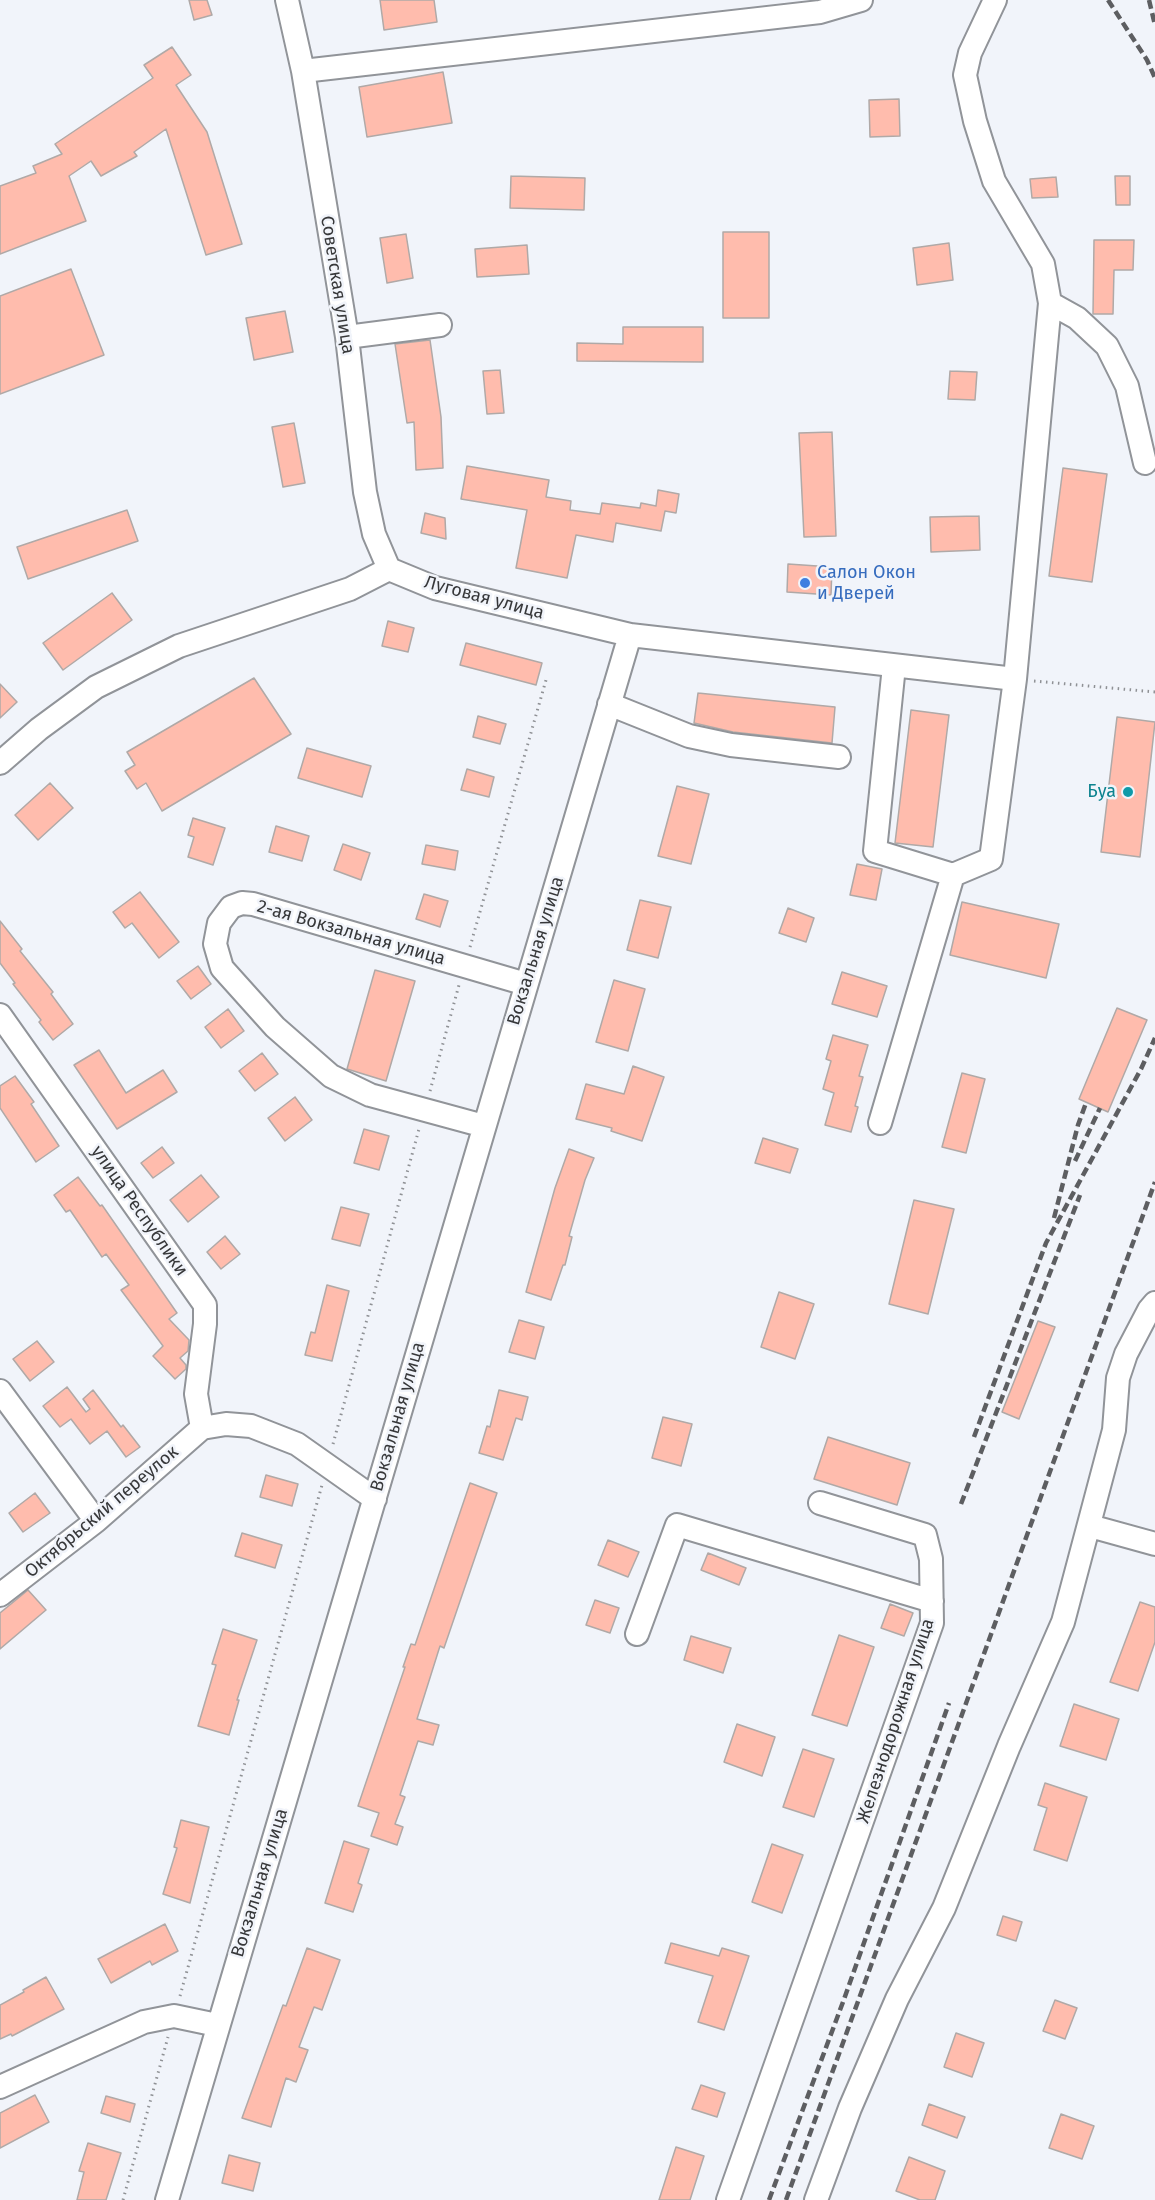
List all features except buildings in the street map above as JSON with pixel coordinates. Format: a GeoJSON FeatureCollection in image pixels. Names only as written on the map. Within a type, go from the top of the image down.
{"type":"FeatureCollection","features":[{"type":"Feature","properties":{"kind":"street","name":"Советская улица"},"geometry":{"type":"LineString","coordinates":[[287,0],[303,71],[347,337],[365,492],[374,534],[390,569]]}},
{"type":"Feature","properties":{"kind":"street"},"geometry":{"type":"LineString","coordinates":[[303,71],[820,12],[861,0]]}},
{"type":"Feature","properties":{"kind":"street"},"geometry":{"type":"LineString","coordinates":[[894,666],[875,851],[953,875],[991,859],[1015,679],[1050,303],[1043,264],[994,181],[975,121],[964,75],[970,53],[995,0]]}},
{"type":"Feature","properties":{"kind":"street"},"geometry":{"type":"LineString","coordinates":[[1050,303],[1077,318],[1107,346],[1127,386],[1145,463]]}},
{"type":"Feature","properties":{"kind":"street"},"geometry":{"type":"LineString","coordinates":[[347,337],[440,325]]}},
{"type":"Feature","properties":{"kind":"street"},"geometry":{"type":"LineString","coordinates":[[0,763],[39,729],[96,687],[179,646],[350,588],[390,569]]}},
{"type":"Feature","properties":{"kind":"street","name":"Луговая улица"},"geometry":{"type":"LineString","coordinates":[[390,569],[435,588],[630,635],[1015,679]]}},
{"type":"Feature","properties":{"kind":"street","name":"Вокзальная улица"},"geometry":{"type":"LineString","coordinates":[[167,2200],[630,635]]}},
{"type":"Feature","properties":{"kind":"street"},"geometry":{"type":"LineString","coordinates":[[609,704],[689,736],[731,744],[839,757]]}},
{"type":"Feature","properties":{"kind":"street"},"geometry":{"type":"LineString","coordinates":[[880,1123],[953,875]]}},
{"type":"Feature","properties":{"kind":"street","name":"2-ая Вокзальная улица"},"geometry":{"type":"LineString","coordinates":[[484,1126],[370,1095],[331,1076],[275,1027],[222,968],[215,944],[219,923],[231,907],[242,903],[253,904],[526,984]]}},
{"type":"Feature","properties":{"kind":"street","name":"улица Республики"},"geometry":{"type":"LineString","coordinates":[[0,1015],[205,1305],[205,1324],[196,1395],[202,1428]]}},
{"type":"Feature","properties":{"kind":"street"},"geometry":{"type":"LineString","coordinates":[[816,2200],[850,2108],[897,2000],[945,1908],[1009,1746],[1063,1622],[1114,1430],[1118,1378],[1126,1354],[1155,1303]]}},
{"type":"Feature","properties":{"kind":"street"},"geometry":{"type":"LineString","coordinates":[[0,1391],[96,1521]]}},
{"type":"Feature","properties":{"kind":"street"},"geometry":{"type":"LineString","coordinates":[[202,1428],[226,1424],[251,1426],[297,1444],[375,1499]]}},
{"type":"Feature","properties":{"kind":"street","name":"Октябрьский переулок"},"geometry":{"type":"LineString","coordinates":[[0,1595],[96,1521],[202,1428]]}},
{"type":"Feature","properties":{"kind":"street"},"geometry":{"type":"LineString","coordinates":[[820,1503],[925,1535],[931,1559],[932,1601]]}},
{"type":"Feature","properties":{"kind":"street","name":"Железнодорожная улица"},"geometry":{"type":"LineString","coordinates":[[637,1634],[677,1525],[932,1601],[932,1623],[728,2200]]}},
{"type":"Feature","properties":{"kind":"street"},"geometry":{"type":"LineString","coordinates":[[1090,1526],[1155,1544]]}},
{"type":"Feature","properties":{"kind":"street"},"geometry":{"type":"LineString","coordinates":[[0,2087],[144,2022],[174,2016],[217,2025]]}},
{"type":"Feature","properties":{"kind":"path"},"geometry":{"type":"LineString","coordinates":[[1015,679],[1155,692]]}},
{"type":"Feature","properties":{"kind":"path"},"geometry":{"type":"LineString","coordinates":[[123,2200],[464,966],[546,680]]}},
{"type":"Feature","properties":{"kind":"railway"},"geometry":{"type":"LineString","coordinates":[[1108,0],[1147,60],[1155,78]]}},
{"type":"Feature","properties":{"kind":"railway"},"geometry":{"type":"LineString","coordinates":[[1149,0],[1155,25]]}},
{"type":"Feature","properties":{"kind":"railway"},"geometry":{"type":"LineString","coordinates":[[974,1437],[1046,1243],[1141,1069],[1155,1038]]}},
{"type":"Feature","properties":{"kind":"railway"},"geometry":{"type":"LineString","coordinates":[[1054,1218],[1078,1125],[1086,1103]]}},
{"type":"Feature","properties":{"kind":"railway"},"geometry":{"type":"LineString","coordinates":[[1075,1161],[1100,1108]]}},
{"type":"Feature","properties":{"kind":"railway"},"geometry":{"type":"LineString","coordinates":[[786,2200],[1155,1182]]}},
{"type":"Feature","properties":{"kind":"railway"},"geometry":{"type":"LineString","coordinates":[[961,1504],[1080,1195]]}},
{"type":"Feature","properties":{"kind":"railway"},"geometry":{"type":"LineString","coordinates":[[769,2200],[843,2002],[949,1703]]}},
{"type":"Feature","properties":{"kind":"place","name":"Салон Окон и Дверей"},"geometry":{"type":"Point","coordinates":[805,583]}},
{"type":"Feature","properties":{"kind":"place","name":"Буа"},"geometry":{"type":"Point","coordinates":[1128,792]}}]}
